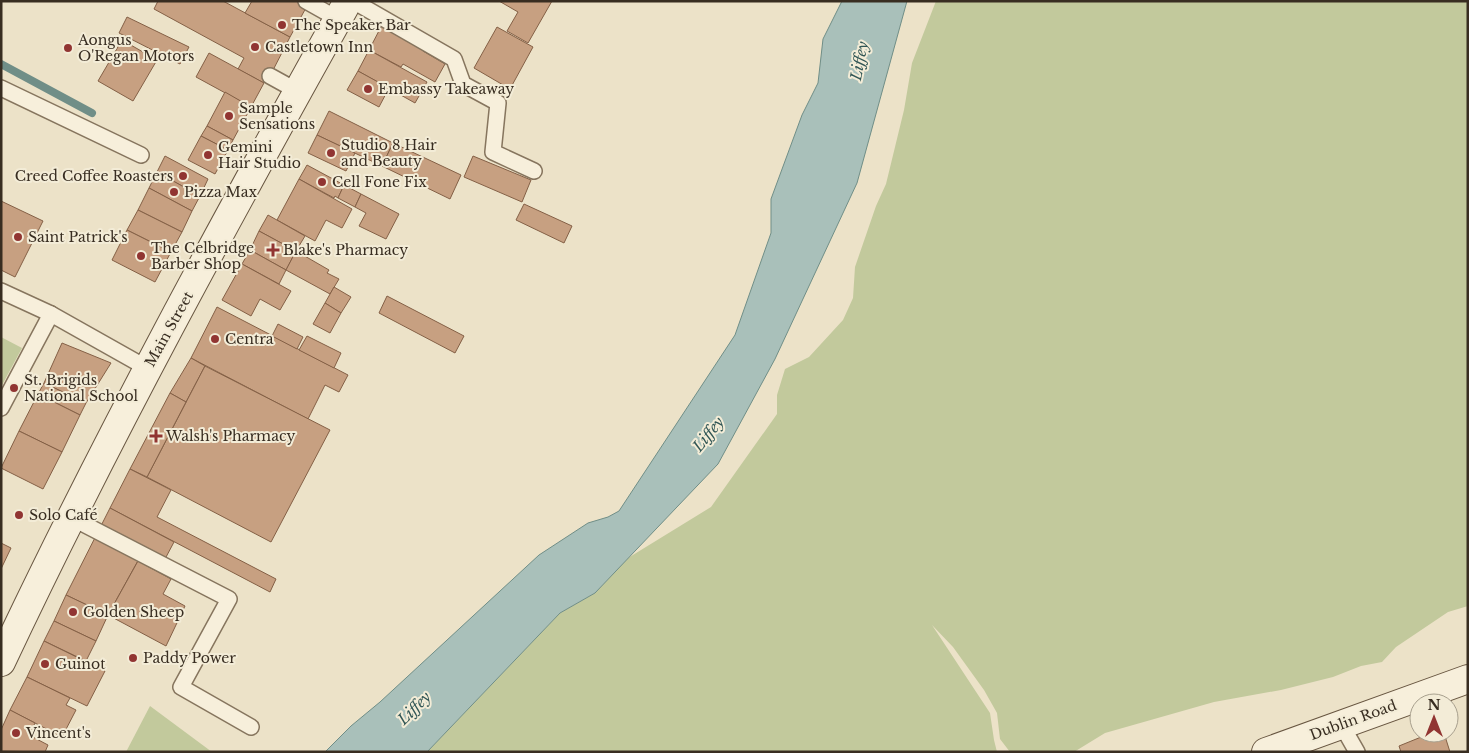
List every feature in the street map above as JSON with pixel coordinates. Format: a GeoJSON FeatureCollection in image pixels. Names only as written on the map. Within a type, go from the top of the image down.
{"type":"FeatureCollection","features":[{"type":"Feature","properties":{"kind":"main road","name":"Main Street"},"geometry":{"type":"LineString","coordinates":[[1,662],[70,517],[147,368],[347,7]]}},
{"type":"Feature","properties":{"kind":"main road","name":"Dublin Road"},"geometry":{"type":"LineString","coordinates":[[1266,752],[1468,679]]}},
{"type":"Feature","properties":{"kind":"lane"},"geometry":{"type":"LineString","coordinates":[[306,1],[347,7],[454,59],[463,84],[498,102],[493,152],[534,171]]}},
{"type":"Feature","properties":{"kind":"lane"},"geometry":{"type":"LineString","coordinates":[[270,76],[299,92]]}},
{"type":"Feature","properties":{"kind":"lane"},"geometry":{"type":"LineString","coordinates":[[1,88],[141,155]]}},
{"type":"Feature","properties":{"kind":"lane"},"geometry":{"type":"LineString","coordinates":[[1,291],[50,314],[147,368]]}},
{"type":"Feature","properties":{"kind":"lane"},"geometry":{"type":"LineString","coordinates":[[1,408],[50,314]]}},
{"type":"Feature","properties":{"kind":"lane"},"geometry":{"type":"LineString","coordinates":[[70,517],[229,600],[181,687],[252,727]]}},
{"type":"Feature","properties":{"kind":"lane"},"geometry":{"type":"LineString","coordinates":[[1341,724],[1357,752]]}},
{"type":"Feature","properties":{"kind":"green space"},"geometry":{"type":"Polygon","coordinates":[[[936,1],[1468,1],[1468,606],[1448,612],[1396,647],[1382,662],[1361,666],[1333,677],[1281,690],[1214,702],[1105,733],[1074,752],[1010,752],[1000,739],[997,713],[984,690],[953,647],[932,625],[990,713],[997,752],[427,752],[560,613],[595,593],[628,558],[711,507],[777,414],[777,395],[785,369],[809,357],[843,320],[853,298],[855,267],[876,206],[886,184],[904,110],[912,63],[936,1]]]}},
{"type":"Feature","properties":{"kind":"green space"},"geometry":{"type":"Polygon","coordinates":[[[1,337],[22,348],[1,387],[1,337]]]}},
{"type":"Feature","properties":{"kind":"green space"},"geometry":{"type":"Polygon","coordinates":[[[150,706],[212,752],[126,752],[150,706]]]}},
{"type":"Feature","properties":{"kind":"water","name":"Liffey"},"geometry":{"type":"Polygon","coordinates":[[[842,1],[907,1],[857,183],[775,359],[718,464],[595,593],[560,613],[427,752],[325,752],[351,726],[380,702],[539,555],[588,523],[608,517],[619,511],[735,335],[771,233],[771,199],[802,115],[818,83],[823,39],[842,1]]]}},
{"type":"Feature","properties":{"kind":"building","name":"Castletown Inn"},"geometry":{"type":"Polygon","coordinates":[[[158,1],[223,1],[290,37],[270,76],[264,83],[238,69],[244,58],[154,9],[158,1]]]}},
{"type":"Feature","properties":{"kind":"building","name":"The Speaker Bar"},"geometry":{"type":"Polygon","coordinates":[[[252,1],[299,1],[307,6],[290,37],[245,13],[252,1]]]}},
{"type":"Feature","properties":{"kind":"building"},"geometry":{"type":"Polygon","coordinates":[[[499,1],[552,1],[528,43],[507,31],[518,12],[499,1]]]}},
{"type":"Feature","properties":{"kind":"building"},"geometry":{"type":"Polygon","coordinates":[[[127,17],[189,47],[180,64],[119,33],[127,17]]]}},
{"type":"Feature","properties":{"kind":"building"},"geometry":{"type":"Polygon","coordinates":[[[382,25],[425,48],[423,51],[445,64],[435,82],[403,64],[401,67],[369,50],[382,25]]]}},
{"type":"Feature","properties":{"kind":"building"},"geometry":{"type":"Polygon","coordinates":[[[497,27],[533,47],[510,89],[474,68],[497,27]]]}},
{"type":"Feature","properties":{"kind":"building"},"geometry":{"type":"Polygon","coordinates":[[[122,40],[157,60],[133,101],[98,81],[122,40]]]}},
{"type":"Feature","properties":{"kind":"building"},"geometry":{"type":"Polygon","coordinates":[[[369,50],[427,82],[415,103],[358,71],[369,50]]]}},
{"type":"Feature","properties":{"kind":"building"},"geometry":{"type":"Polygon","coordinates":[[[209,53],[264,83],[251,107],[196,77],[209,53]]]}},
{"type":"Feature","properties":{"kind":"building","name":"Embassy Takeaway"},"geometry":{"type":"Polygon","coordinates":[[[358,71],[389,88],[379,107],[347,90],[358,71]]]}},
{"type":"Feature","properties":{"kind":"building","name":"Sample Sensations"},"geometry":{"type":"Polygon","coordinates":[[[225,92],[251,107],[233,140],[207,126],[225,92]]]}},
{"type":"Feature","properties":{"kind":"building"},"geometry":{"type":"Polygon","coordinates":[[[329,111],[393,143],[382,166],[317,135],[329,111]]]}},
{"type":"Feature","properties":{"kind":"building"},"geometry":{"type":"Polygon","coordinates":[[[207,126],[233,140],[228,150],[201,136],[207,126]]]}},
{"type":"Feature","properties":{"kind":"building","name":"Studio 8 Hair and Beauty"},"geometry":{"type":"Polygon","coordinates":[[[317,135],[355,153],[346,171],[308,153],[317,135]]]}},
{"type":"Feature","properties":{"kind":"building","name":"Gemini Hair Studio"},"geometry":{"type":"Polygon","coordinates":[[[201,136],[228,150],[215,174],[188,160],[201,136]]]}},
{"type":"Feature","properties":{"kind":"building"},"geometry":{"type":"Polygon","coordinates":[[[393,143],[461,175],[450,199],[382,166],[393,143]]]}},
{"type":"Feature","properties":{"kind":"building","name":"Creed Coffee Roasters"},"geometry":{"type":"Polygon","coordinates":[[[165,156],[208,179],[200,196],[157,172],[165,156]]]}},
{"type":"Feature","properties":{"kind":"building"},"geometry":{"type":"Polygon","coordinates":[[[473,156],[531,180],[522,202],[464,177],[473,156]]]}},
{"type":"Feature","properties":{"kind":"building","name":"Cell Fone Fix"},"geometry":{"type":"Polygon","coordinates":[[[307,165],[344,185],[338,198],[335,196],[334,198],[299,179],[307,165]]]}},
{"type":"Feature","properties":{"kind":"building","name":"Pizza Max"},"geometry":{"type":"Polygon","coordinates":[[[157,172],[200,196],[192,211],[149,188],[157,172]]]}},
{"type":"Feature","properties":{"kind":"building"},"geometry":{"type":"Polygon","coordinates":[[[299,179],[352,209],[342,228],[326,220],[315,241],[277,220],[299,179]]]}},
{"type":"Feature","properties":{"kind":"building"},"geometry":{"type":"Polygon","coordinates":[[[344,185],[361,194],[355,207],[338,198],[344,185]]]}},
{"type":"Feature","properties":{"kind":"building"},"geometry":{"type":"Polygon","coordinates":[[[149,188],[192,211],[182,232],[138,210],[149,188]]]}},
{"type":"Feature","properties":{"kind":"building"},"geometry":{"type":"Polygon","coordinates":[[[361,194],[399,214],[386,239],[359,226],[366,213],[355,207],[361,194]]]}},
{"type":"Feature","properties":{"kind":"building","name":"Saint Patrick's"},"geometry":{"type":"Polygon","coordinates":[[[1,201],[43,221],[15,277],[1,270],[1,201]]]}},
{"type":"Feature","properties":{"kind":"building"},"geometry":{"type":"Polygon","coordinates":[[[524,204],[572,226],[564,243],[516,220],[524,204]]]}},
{"type":"Feature","properties":{"kind":"building"},"geometry":{"type":"Polygon","coordinates":[[[138,210],[182,232],[171,252],[127,230],[138,210]]]}},
{"type":"Feature","properties":{"kind":"building"},"geometry":{"type":"Polygon","coordinates":[[[268,215],[305,236],[296,251],[259,231],[268,215]]]}},
{"type":"Feature","properties":{"kind":"building","name":"The Celbridge Barber Shop"},"geometry":{"type":"Polygon","coordinates":[[[127,230],[171,252],[155,282],[112,260],[127,230]]]}},
{"type":"Feature","properties":{"kind":"building","name":"Blake's Pharmacy"},"geometry":{"type":"Polygon","coordinates":[[[259,231],[296,251],[286,270],[250,250],[259,231]]]}},
{"type":"Feature","properties":{"kind":"building"},"geometry":{"type":"Polygon","coordinates":[[[250,250],[286,270],[279,284],[242,264],[250,250]]]}},
{"type":"Feature","properties":{"kind":"building"},"geometry":{"type":"Polygon","coordinates":[[[296,251],[329,270],[327,273],[339,279],[330,294],[286,270],[296,251]]]}},
{"type":"Feature","properties":{"kind":"building"},"geometry":{"type":"Polygon","coordinates":[[[242,264],[291,291],[280,310],[260,299],[251,316],[222,300],[242,264]]]}},
{"type":"Feature","properties":{"kind":"building"},"geometry":{"type":"Polygon","coordinates":[[[334,287],[351,297],[341,313],[325,303],[334,287]]]}},
{"type":"Feature","properties":{"kind":"building"},"geometry":{"type":"Polygon","coordinates":[[[387,296],[464,336],[455,353],[379,313],[387,296]]]}},
{"type":"Feature","properties":{"kind":"building"},"geometry":{"type":"Polygon","coordinates":[[[325,303],[341,313],[330,333],[313,324],[325,303]]]}},
{"type":"Feature","properties":{"kind":"building"},"geometry":{"type":"Polygon","coordinates":[[[217,307],[348,375],[339,392],[325,385],[308,419],[191,358],[217,307]]]}},
{"type":"Feature","properties":{"kind":"building"},"geometry":{"type":"Polygon","coordinates":[[[278,324],[303,337],[297,349],[272,336],[278,324]]]}},
{"type":"Feature","properties":{"kind":"building"},"geometry":{"type":"Polygon","coordinates":[[[307,336],[341,353],[334,368],[299,350],[307,336]]]}},
{"type":"Feature","properties":{"kind":"building"},"geometry":{"type":"Polygon","coordinates":[[[62,343],[111,363],[86,403],[44,383],[62,343]]]}},
{"type":"Feature","properties":{"kind":"building"},"geometry":{"type":"Polygon","coordinates":[[[191,358],[205,366],[186,402],[170,393],[191,358]]]}},
{"type":"Feature","properties":{"kind":"building"},"geometry":{"type":"Polygon","coordinates":[[[205,366],[330,430],[271,542],[147,477],[205,366]]]}},
{"type":"Feature","properties":{"kind":"building"},"geometry":{"type":"Polygon","coordinates":[[[44,383],[86,403],[80,415],[38,394],[44,383]]]}},
{"type":"Feature","properties":{"kind":"building"},"geometry":{"type":"Polygon","coordinates":[[[170,393],[186,402],[147,477],[130,469],[170,393]]]}},
{"type":"Feature","properties":{"kind":"building"},"geometry":{"type":"Polygon","coordinates":[[[38,394],[80,415],[62,452],[19,431],[38,394]]]}},
{"type":"Feature","properties":{"kind":"building"},"geometry":{"type":"Polygon","coordinates":[[[19,431],[62,452],[43,489],[1,468],[19,431]]]}},
{"type":"Feature","properties":{"kind":"building"},"geometry":{"type":"Polygon","coordinates":[[[130,469],[171,490],[157,517],[276,579],[270,592],[110,508],[130,469]]]}},
{"type":"Feature","properties":{"kind":"building"},"geometry":{"type":"Polygon","coordinates":[[[110,508],[174,542],[165,559],[145,548],[108,615],[66,595],[110,508]]]}},
{"type":"Feature","properties":{"kind":"building"},"geometry":{"type":"Polygon","coordinates":[[[1,543],[11,548],[1,569],[1,543]]]}},
{"type":"Feature","properties":{"kind":"building"},"geometry":{"type":"Polygon","coordinates":[[[138,561],[171,579],[163,594],[185,606],[166,646],[108,615],[138,561]]]}},
{"type":"Feature","properties":{"kind":"building"},"geometry":{"type":"Polygon","coordinates":[[[66,595],[108,615],[96,641],[54,621],[66,595]]]}},
{"type":"Feature","properties":{"kind":"building"},"geometry":{"type":"Polygon","coordinates":[[[54,621],[96,641],[86,661],[44,641],[54,621]]]}},
{"type":"Feature","properties":{"kind":"building"},"geometry":{"type":"Polygon","coordinates":[[[44,641],[105,671],[87,706],[27,677],[44,641]]]}},
{"type":"Feature","properties":{"kind":"building"},"geometry":{"type":"Polygon","coordinates":[[[27,677],[70,698],[66,705],[76,710],[62,737],[10,710],[27,677]]]}},
{"type":"Feature","properties":{"kind":"building","name":"Vincent's"},"geometry":{"type":"Polygon","coordinates":[[[10,710],[35,723],[29,735],[48,745],[45,752],[1,751],[1,730],[10,710]]]}},
{"type":"Feature","properties":{"kind":"building"},"geometry":{"type":"Polygon","coordinates":[[[1409,742],[1447,743],[1450,752],[1401,752],[1399,746],[1409,742]]]}},
{"type":"Feature","properties":{"kind":"waterway"},"geometry":{"type":"LineString","coordinates":[[1,64],[92,113]]}},
{"type":"Feature","properties":{"kind":"place","name":"The Speaker Bar"},"geometry":{"type":"Point","coordinates":[282,25]}},
{"type":"Feature","properties":{"kind":"place","name":"Castletown Inn"},"geometry":{"type":"Point","coordinates":[255,47]}},
{"type":"Feature","properties":{"kind":"place","name":"Aongus O'Regan Motors"},"geometry":{"type":"Point","coordinates":[68,48]}},
{"type":"Feature","properties":{"kind":"place","name":"Embassy Takeaway"},"geometry":{"type":"Point","coordinates":[368,89]}},
{"type":"Feature","properties":{"kind":"place","name":"Sample Sensations"},"geometry":{"type":"Point","coordinates":[229,116]}},
{"type":"Feature","properties":{"kind":"place","name":"Studio 8 Hair and Beauty"},"geometry":{"type":"Point","coordinates":[331,153]}},
{"type":"Feature","properties":{"kind":"place","name":"Gemini Hair Studio"},"geometry":{"type":"Point","coordinates":[208,155]}},
{"type":"Feature","properties":{"kind":"place","name":"Creed Coffee Roasters"},"geometry":{"type":"Point","coordinates":[183,176]}},
{"type":"Feature","properties":{"kind":"place","name":"Cell Fone Fix"},"geometry":{"type":"Point","coordinates":[322,182]}},
{"type":"Feature","properties":{"kind":"place","name":"Pizza Max"},"geometry":{"type":"Point","coordinates":[174,192]}},
{"type":"Feature","properties":{"kind":"place","name":"Saint Patrick's"},"geometry":{"type":"Point","coordinates":[18,237]}},
{"type":"Feature","properties":{"kind":"place","name":"Blake's Pharmacy"},"geometry":{"type":"Point","coordinates":[273,250]}},
{"type":"Feature","properties":{"kind":"place","name":"The Celbridge Barber Shop"},"geometry":{"type":"Point","coordinates":[141,256]}},
{"type":"Feature","properties":{"kind":"place","name":"Centra"},"geometry":{"type":"Point","coordinates":[215,339]}},
{"type":"Feature","properties":{"kind":"place","name":"St. Brigids National School"},"geometry":{"type":"Point","coordinates":[14,388]}},
{"type":"Feature","properties":{"kind":"place","name":"Walsh's Pharmacy"},"geometry":{"type":"Point","coordinates":[156,436]}},
{"type":"Feature","properties":{"kind":"place","name":"Solo Café"},"geometry":{"type":"Point","coordinates":[19,515]}},
{"type":"Feature","properties":{"kind":"place","name":"Golden Sheep"},"geometry":{"type":"Point","coordinates":[73,612]}},
{"type":"Feature","properties":{"kind":"place","name":"Paddy Power"},"geometry":{"type":"Point","coordinates":[133,658]}},
{"type":"Feature","properties":{"kind":"place","name":"Guinot"},"geometry":{"type":"Point","coordinates":[45,664]}},
{"type":"Feature","properties":{"kind":"place","name":"Vincent's"},"geometry":{"type":"Point","coordinates":[16,733]}}]}
